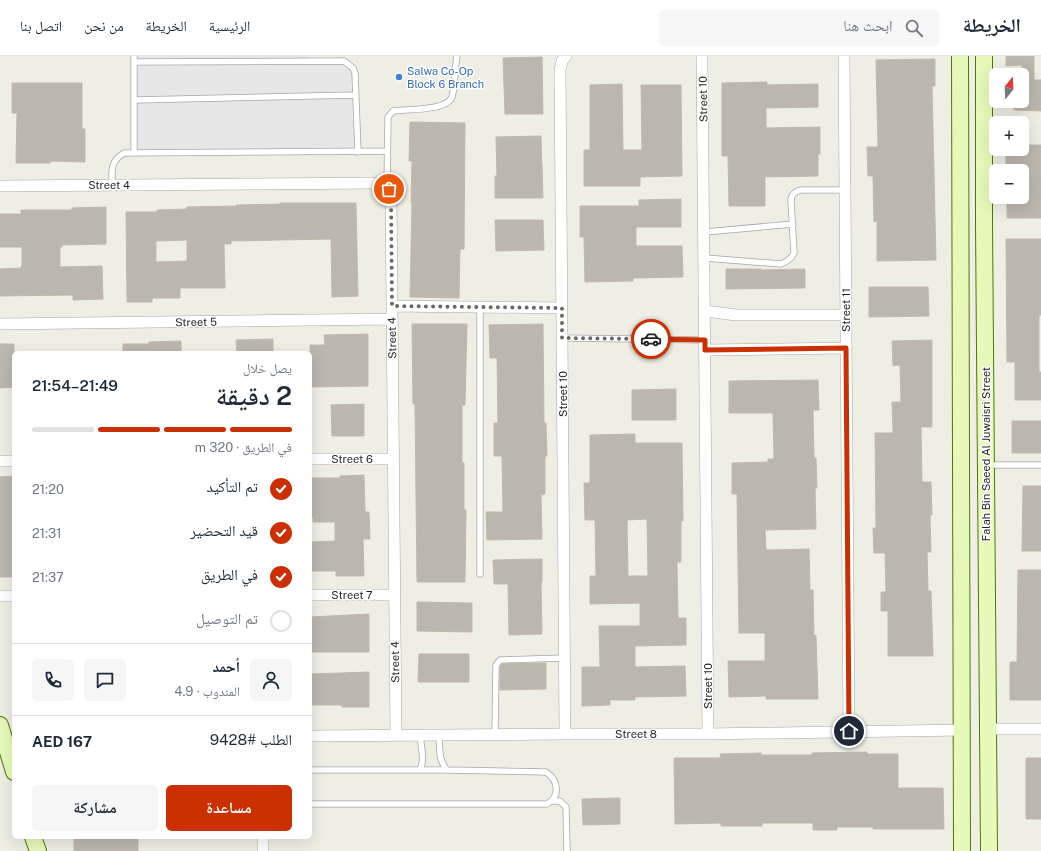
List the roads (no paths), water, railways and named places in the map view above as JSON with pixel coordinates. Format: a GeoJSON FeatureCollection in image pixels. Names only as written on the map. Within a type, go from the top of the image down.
{"type":"FeatureCollection","features":[{"type":"Feature","properties":{"kind":"street","name":"Street 10"},"geometry":{"type":"LineString","coordinates":[[565,56],[560,65],[565,734]]}},
{"type":"Feature","properties":{"kind":"street","name":"Street 10"},"geometry":{"type":"LineString","coordinates":[[702,56],[705,232],[708,734]]}},
{"type":"Feature","properties":{"kind":"street","name":"Street 11"},"geometry":{"type":"LineString","coordinates":[[844,56],[849,731]]}},
{"type":"Feature","properties":{"kind":"street"},"geometry":{"type":"LineString","coordinates":[[960,56],[962,851]]}},
{"type":"Feature","properties":{"kind":"street","name":"Falah Bin Saeed Al Juwaisri Street"},"geometry":{"type":"LineString","coordinates":[[984,56],[987,728],[989,851]]}},
{"type":"Feature","properties":{"kind":"street","name":"Street 4"},"geometry":{"type":"LineString","coordinates":[[0,186],[377,183],[387,186],[391,195],[396,735]]}},
{"type":"Feature","properties":{"kind":"street"},"geometry":{"type":"LineString","coordinates":[[392,306],[562,308]]}},
{"type":"Feature","properties":{"kind":"street"},"geometry":{"type":"LineString","coordinates":[[705,311],[736,315],[846,315]]}},
{"type":"Feature","properties":{"kind":"street","name":"Street 5"},"geometry":{"type":"LineString","coordinates":[[0,324],[392,319]]}},
{"type":"Feature","properties":{"kind":"street"},"geometry":{"type":"LineString","coordinates":[[705,345],[846,348]]}},
{"type":"Feature","properties":{"kind":"street","name":"Street 6"},"geometry":{"type":"LineString","coordinates":[[312,459],[393,459]]}},
{"type":"Feature","properties":{"kind":"street"},"geometry":{"type":"LineString","coordinates":[[0,461],[12,460]]}},
{"type":"Feature","properties":{"kind":"street"},"geometry":{"type":"LineString","coordinates":[[961,573],[972,568],[979,569],[987,576]]}},
{"type":"Feature","properties":{"kind":"street","name":"Street 7"},"geometry":{"type":"LineString","coordinates":[[312,595],[395,594]]}},
{"type":"Feature","properties":{"kind":"street"},"geometry":{"type":"LineString","coordinates":[[0,596],[12,596]]}},
{"type":"Feature","properties":{"kind":"street"},"geometry":{"type":"LineString","coordinates":[[0,725],[10,743],[12,758]]}},
{"type":"Feature","properties":{"kind":"street"},"geometry":{"type":"LineString","coordinates":[[987,728],[1041,729]]}},
{"type":"Feature","properties":{"kind":"street","name":"Street 8"},"geometry":{"type":"LineString","coordinates":[[312,736],[708,734],[962,730]]}},
{"type":"Feature","properties":{"kind":"street"},"geometry":{"type":"LineString","coordinates":[[34,839],[38,851]]}},
{"type":"Feature","properties":{"kind":"street"},"geometry":{"type":"LineString","coordinates":[[263,839],[263,851]]}},
{"type":"Feature","properties":{"kind":"lane"},"geometry":{"type":"LineString","coordinates":[[387,186],[388,117],[394,111],[437,107],[446,104],[452,98],[457,56]]}},
{"type":"Feature","properties":{"kind":"lane"},"geometry":{"type":"LineString","coordinates":[[134,153],[134,59],[309,58],[344,61],[353,68],[355,73],[358,152]]}},
{"type":"Feature","properties":{"kind":"lane"},"geometry":{"type":"LineString","coordinates":[[134,100],[356,95]]}},
{"type":"Feature","properties":{"kind":"lane"},"geometry":{"type":"LineString","coordinates":[[112,184],[112,167],[116,158],[124,153],[387,151]]}},
{"type":"Feature","properties":{"kind":"lane"},"geometry":{"type":"LineString","coordinates":[[705,258],[781,264],[787,262],[792,258],[794,253],[791,198],[797,191],[845,190]]}},
{"type":"Feature","properties":{"kind":"lane"},"geometry":{"type":"LineString","coordinates":[[705,232],[793,224]]}},
{"type":"Feature","properties":{"kind":"lane"},"geometry":{"type":"LineString","coordinates":[[480,307],[480,574]]}},
{"type":"Feature","properties":{"kind":"lane"},"geometry":{"type":"LineString","coordinates":[[562,338],[705,345]]}},
{"type":"Feature","properties":{"kind":"lane"},"geometry":{"type":"LineString","coordinates":[[986,465],[1041,465]]}},
{"type":"Feature","properties":{"kind":"lane"},"geometry":{"type":"LineString","coordinates":[[495,734],[496,665],[500,660],[565,658]]}},
{"type":"Feature","properties":{"kind":"lane"},"geometry":{"type":"LineString","coordinates":[[420,735],[423,758],[423,764],[420,770]]}},
{"type":"Feature","properties":{"kind":"lane"},"geometry":{"type":"LineString","coordinates":[[439,735],[440,759],[447,770]]}},
{"type":"Feature","properties":{"kind":"lane"},"geometry":{"type":"LineString","coordinates":[[312,770],[546,772],[552,776],[555,781],[556,796],[553,801]]}},
{"type":"Feature","properties":{"kind":"lane"},"geometry":{"type":"LineString","coordinates":[[312,804],[547,804],[553,801],[560,801],[566,808],[567,851]]}},
{"type":"Feature","properties":{"kind":"place","name":"Salwa Co-Op Block 6 Branch"},"geometry":{"type":"Point","coordinates":[399,77]}}]}
